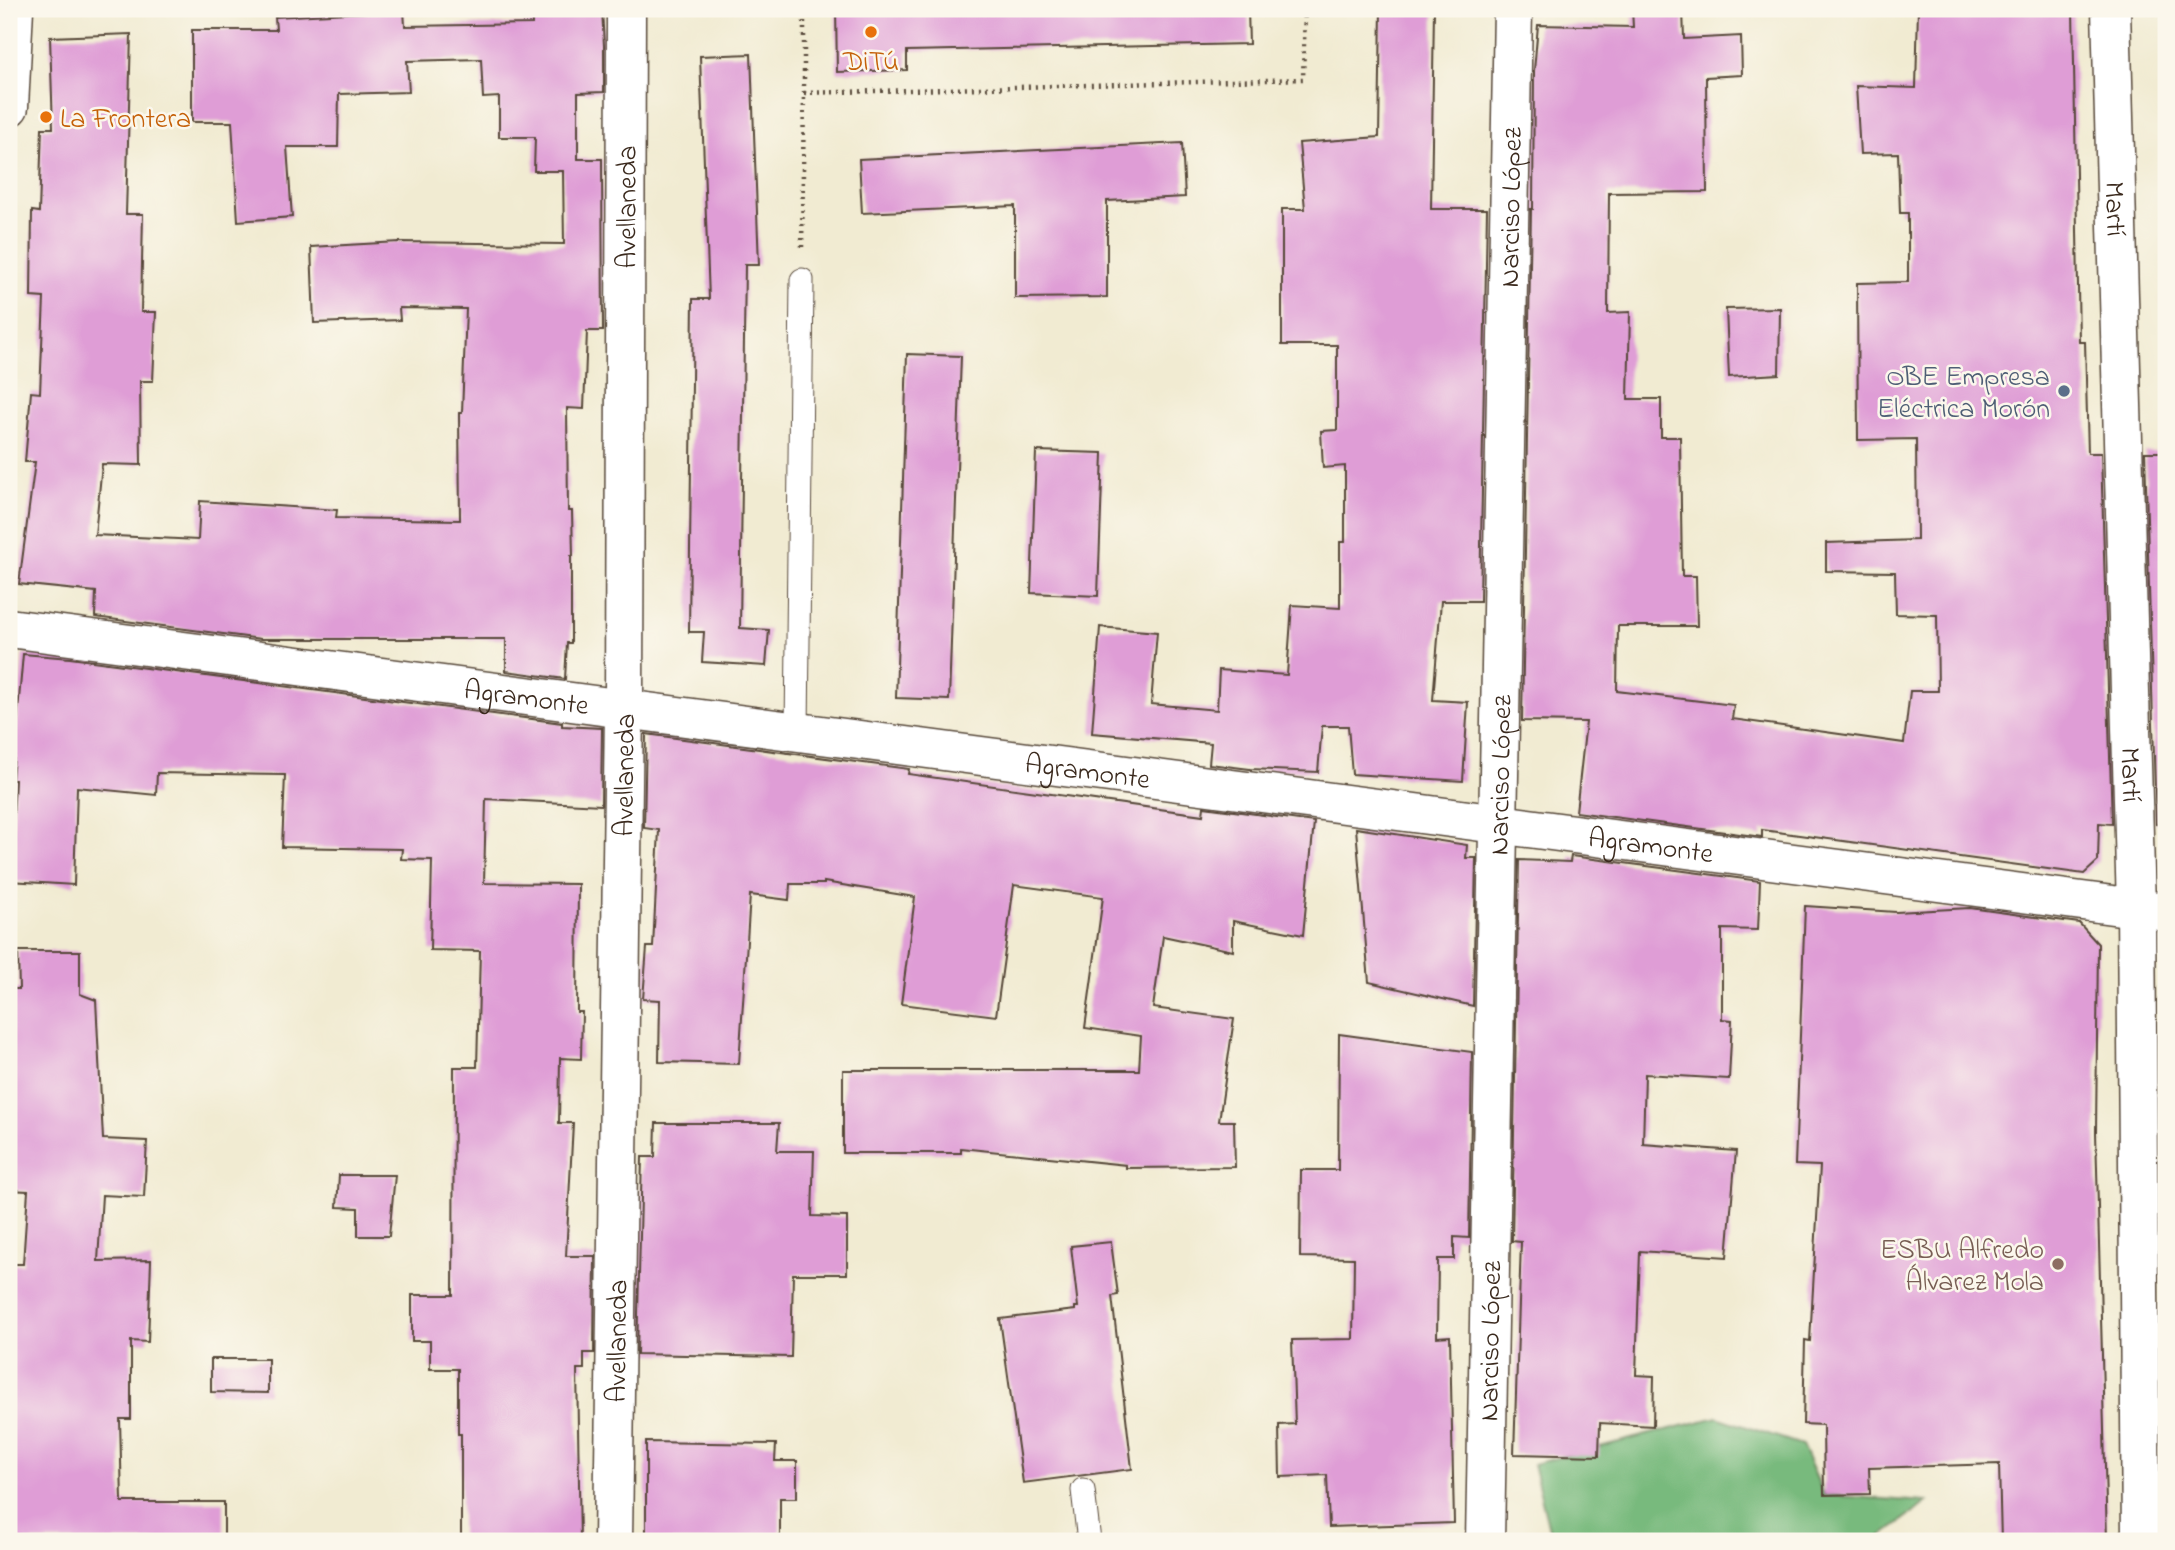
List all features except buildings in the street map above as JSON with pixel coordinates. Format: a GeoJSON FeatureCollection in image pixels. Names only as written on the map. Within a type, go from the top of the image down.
{"type":"FeatureCollection","features":[{"type":"Feature","properties":{"kind":"street"},"geometry":{"type":"LineString","coordinates":[[9,107],[14,9]]}},
{"type":"Feature","properties":{"kind":"street","name":"Avellaneda"},"geometry":{"type":"LineString","coordinates":[[613,1541],[624,709],[626,9]]}},
{"type":"Feature","properties":{"kind":"street","name":"Narciso López"},"geometry":{"type":"LineString","coordinates":[[1485,1541],[1513,9]]}},
{"type":"Feature","properties":{"kind":"street","name":"Martí"},"geometry":{"type":"LineString","coordinates":[[2111,9],[2151,910],[2141,1541]]}},
{"type":"Feature","properties":{"kind":"street","name":"Agramonte"},"geometry":{"type":"LineString","coordinates":[[9,628],[2151,910]]}},
{"type":"Feature","properties":{"kind":"lane"},"geometry":{"type":"LineString","coordinates":[[797,731],[802,280]]}},
{"type":"Feature","properties":{"kind":"lane"},"geometry":{"type":"LineString","coordinates":[[1083,1490],[1089,1541]]}},
{"type":"Feature","properties":{"kind":"path"},"geometry":{"type":"LineString","coordinates":[[802,280],[804,9]]}},
{"type":"Feature","properties":{"kind":"path"},"geometry":{"type":"LineString","coordinates":[[804,93],[1303,79],[1305,9]]}},
{"type":"Feature","properties":{"kind":"green space"},"geometry":{"type":"Polygon","coordinates":[[[1717,1417],[1802,1445],[1824,1495],[1927,1502],[1875,1541],[1552,1541],[1533,1464],[1717,1417]]]}},
{"type":"Feature","properties":{"kind":"place","name":"DiTú"},"geometry":{"type":"Point","coordinates":[871,32]}},
{"type":"Feature","properties":{"kind":"place","name":"La Frontera"},"geometry":{"type":"Point","coordinates":[46,117]}},
{"type":"Feature","properties":{"kind":"place","name":"OBE Empresa Eléctrica Morón"},"geometry":{"type":"Point","coordinates":[2064,391]}},
{"type":"Feature","properties":{"kind":"place","name":"ESBU Alfredo Álvarez Mola"},"geometry":{"type":"Point","coordinates":[2058,1264]}}]}
